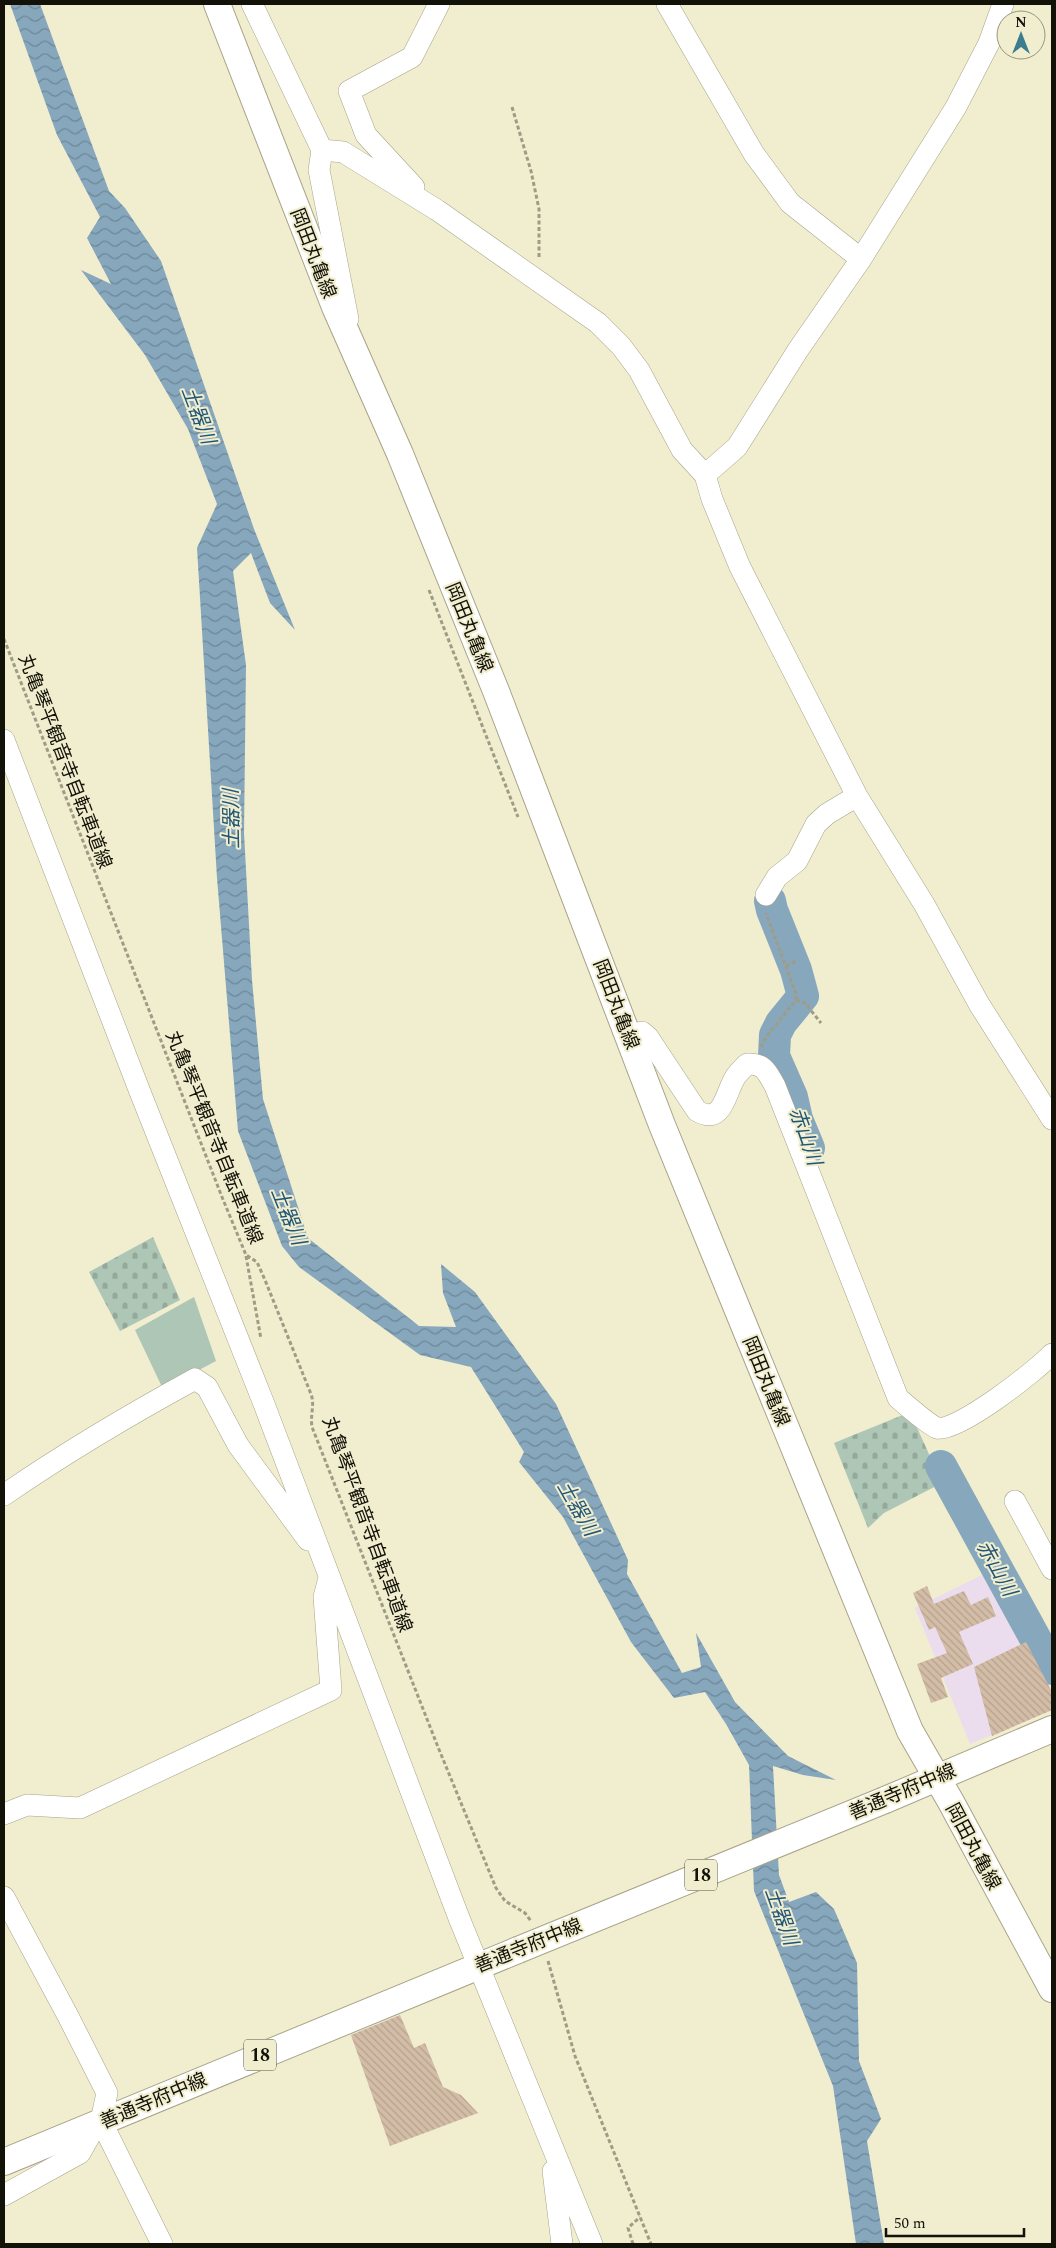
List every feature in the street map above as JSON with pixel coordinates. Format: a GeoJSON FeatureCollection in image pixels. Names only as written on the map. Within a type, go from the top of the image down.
{"type":"FeatureCollection","features":[{"type":"Feature","properties":{"kind":"main road","name":"岡田丸亀線"},"geometry":{"type":"LineString","coordinates":[[216,4],[335,307],[400,454],[496,692],[666,1134],[910,1731],[1052,1989]]}},
{"type":"Feature","properties":{"kind":"main road","name":"善通寺府中線"},"geometry":{"type":"LineString","coordinates":[[4,2162],[479,1964],[518,1950],[885,1800],[1052,1729]]}},
{"type":"Feature","properties":{"kind":"street"},"geometry":{"type":"LineString","coordinates":[[252,4],[322,150],[319,170],[355,352]]}},
{"type":"Feature","properties":{"kind":"street"},"geometry":{"type":"LineString","coordinates":[[437,210],[366,136],[349,91],[412,57],[439,4]]}},
{"type":"Feature","properties":{"kind":"street"},"geometry":{"type":"LineString","coordinates":[[667,4],[754,154],[790,203],[861,259]]}},
{"type":"Feature","properties":{"kind":"street"},"geometry":{"type":"LineString","coordinates":[[705,475],[737,448],[798,350],[861,259],[956,107],[989,43],[1003,4]]}},
{"type":"Feature","properties":{"kind":"street"},"geometry":{"type":"LineString","coordinates":[[322,150],[343,152],[437,210],[598,322],[621,346],[639,370],[682,450],[705,475],[712,500],[740,567],[857,796],[924,904],[979,1004],[1052,1119]]}},
{"type":"Feature","properties":{"kind":"street"},"geometry":{"type":"LineString","coordinates":[[4,740],[327,1568],[459,1918],[592,2244]]}},
{"type":"Feature","properties":{"kind":"street"},"geometry":{"type":"LineString","coordinates":[[766,895],[777,877],[798,861],[816,824],[827,814],[857,796]]}},
{"type":"Feature","properties":{"kind":"street"},"geometry":{"type":"LineString","coordinates":[[629,1036],[642,1032],[648,1037],[696,1111],[705,1116],[714,1115],[722,1107],[735,1076],[747,1064],[758,1063],[766,1068],[775,1086],[898,1398],[937,1428],[948,1428],[963,1420],[1006,1392],[1052,1354]]}},
{"type":"Feature","properties":{"kind":"street"},"geometry":{"type":"LineString","coordinates":[[4,1495],[46,1466],[131,1414],[195,1380],[207,1387],[238,1445],[327,1568],[324,1597],[332,1690],[80,1808],[27,1805],[4,1814]]}},
{"type":"Feature","properties":{"kind":"street"},"geometry":{"type":"LineString","coordinates":[[1015,1501],[1052,1569]]}},
{"type":"Feature","properties":{"kind":"street"},"geometry":{"type":"LineString","coordinates":[[4,1897],[107,2093],[99,2122],[80,2154],[4,2195]]}},
{"type":"Feature","properties":{"kind":"street"},"geometry":{"type":"LineString","coordinates":[[99,2122],[162,2244]]}},
{"type":"Feature","properties":{"kind":"street"},"geometry":{"type":"LineString","coordinates":[[561,2168],[553,2171],[562,2244]]}},
{"type":"Feature","properties":{"kind":"path"},"geometry":{"type":"LineString","coordinates":[[512,107],[531,171],[539,209],[537,278]]}},
{"type":"Feature","properties":{"kind":"path","name":"丸亀琴平観音寺自転車道線"},"geometry":{"type":"LineString","coordinates":[[4,639],[246,1256],[257,1262],[314,1401],[311,1420],[329,1472],[438,1747],[496,1888],[505,1901],[525,1913],[534,1929]]}},
{"type":"Feature","properties":{"kind":"path"},"geometry":{"type":"LineString","coordinates":[[758,1063],[766,1038],[796,1000],[794,986],[766,911],[766,895]]}},
{"type":"Feature","properties":{"kind":"path"},"geometry":{"type":"LineString","coordinates":[[786,966],[796,961]]}},
{"type":"Feature","properties":{"kind":"path"},"geometry":{"type":"LineString","coordinates":[[796,1000],[805,1003],[821,1023]]}},
{"type":"Feature","properties":{"kind":"path"},"geometry":{"type":"LineString","coordinates":[[246,1256],[262,1343]]}},
{"type":"Feature","properties":{"kind":"path"},"geometry":{"type":"LineString","coordinates":[[545,1954],[552,1970],[575,2056],[651,2244]]}},
{"type":"Feature","properties":{"kind":"path"},"geometry":{"type":"LineString","coordinates":[[633,2244],[628,2228],[640,2216]]}},
{"type":"Feature","properties":{"kind":"shaded area"},"geometry":{"type":"Polygon","coordinates":[[[988,1572],[1052,1692],[1052,1710],[970,1744],[915,1608],[988,1572]]]}},
{"type":"Feature","properties":{"kind":"green space"},"geometry":{"type":"Polygon","coordinates":[[[153,1237],[180,1300],[120,1331],[89,1272],[153,1237]]]}},
{"type":"Feature","properties":{"kind":"green space"},"geometry":{"type":"Polygon","coordinates":[[[194,1297],[216,1361],[163,1389],[135,1330],[194,1297]]]}},
{"type":"Feature","properties":{"kind":"green space"},"geometry":{"type":"Polygon","coordinates":[[[910,1412],[942,1483],[884,1513],[868,1528],[834,1443],[910,1412]]]}},
{"type":"Feature","properties":{"kind":"water","name":"土器川"},"geometry":{"type":"Polygon","coordinates":[[[10,4],[40,4],[109,191],[125,208],[161,261],[254,529],[295,630],[270,603],[251,553],[233,571],[246,665],[244,833],[252,980],[263,1099],[308,1238],[419,1326],[456,1327],[443,1293],[441,1264],[475,1292],[556,1404],[628,1560],[627,1574],[682,1673],[701,1667],[696,1633],[735,1702],[788,1756],[836,1780],[803,1775],[773,1766],[779,1875],[789,1902],[816,1892],[834,1909],[857,1963],[859,2061],[881,2119],[867,2141],[884,2244],[856,2244],[833,2086],[754,1891],[749,1765],[726,1724],[705,1692],[674,1698],[631,1642],[563,1517],[519,1462],[524,1452],[471,1367],[420,1355],[299,1267],[282,1246],[238,1131],[217,878],[197,548],[217,504],[188,429],[145,355],[81,270],[111,284],[87,238],[100,217],[57,135],[10,4]]]}},
{"type":"Feature","properties":{"kind":"building"},"geometry":{"type":"Polygon","coordinates":[[[927,1586],[934,1604],[964,1591],[971,1605],[988,1597],[996,1616],[959,1632],[973,1664],[941,1678],[948,1697],[931,1703],[917,1664],[947,1653],[935,1627],[929,1630],[913,1593],[927,1586]]]}},
{"type":"Feature","properties":{"kind":"building"},"geometry":{"type":"Polygon","coordinates":[[[1026,1642],[1052,1692],[1052,1710],[992,1736],[974,1667],[1026,1642]]]}},
{"type":"Feature","properties":{"kind":"building"},"geometry":{"type":"Polygon","coordinates":[[[400,2015],[414,2048],[425,2043],[443,2087],[461,2095],[478,2113],[390,2146],[351,2035],[400,2015]]]}},
{"type":"Feature","properties":{"kind":"waterway","name":"赤山川"},"geometry":{"type":"LineString","coordinates":[[770,901],[796,970],[803,996],[781,1023],[775,1035],[774,1056],[792,1097],[797,1119],[809,1148]]}},
{"type":"Feature","properties":{"kind":"waterway","name":"赤山川"},"geometry":{"type":"LineString","coordinates":[[941,1466],[1052,1669]]}}]}
